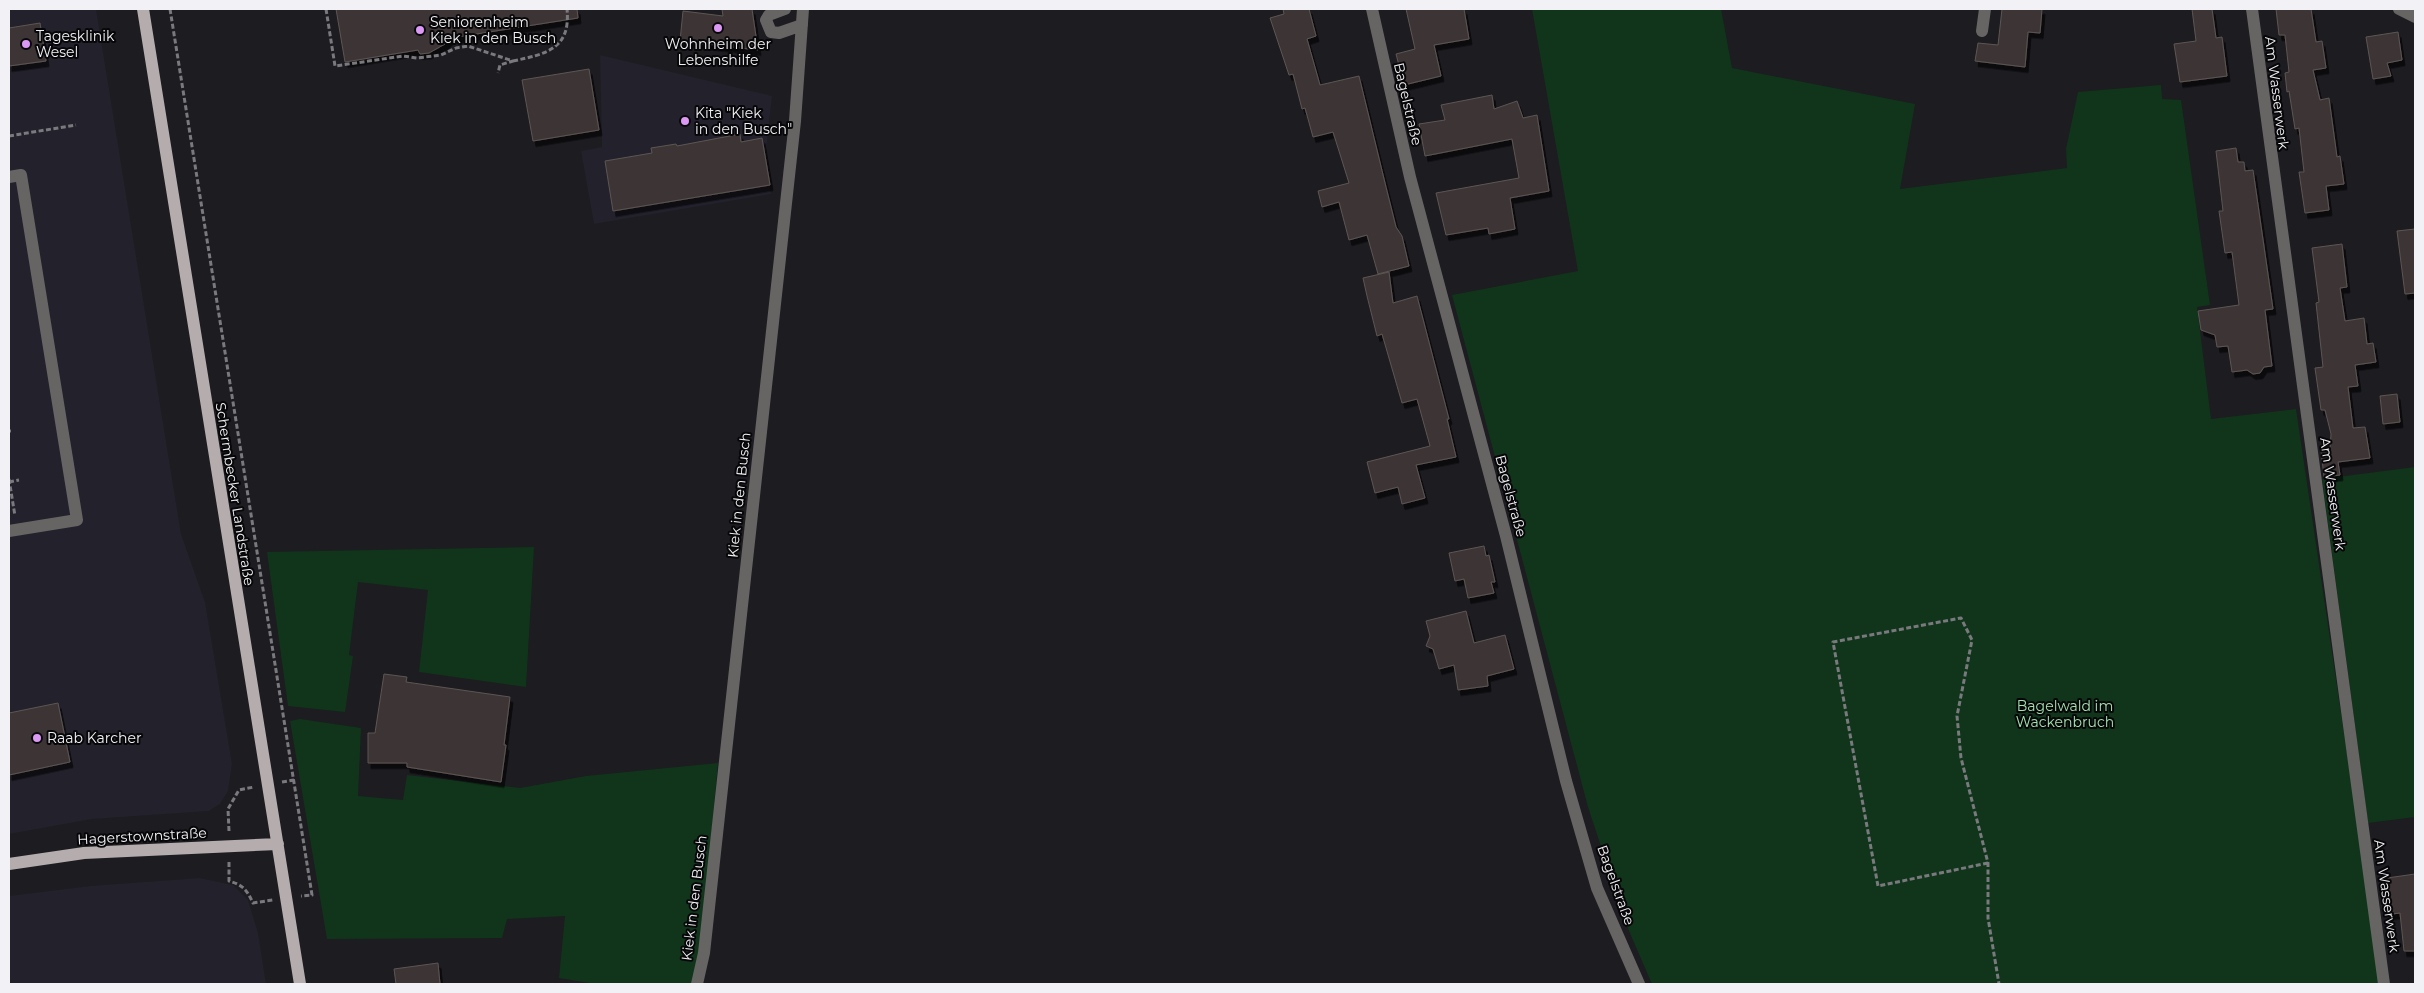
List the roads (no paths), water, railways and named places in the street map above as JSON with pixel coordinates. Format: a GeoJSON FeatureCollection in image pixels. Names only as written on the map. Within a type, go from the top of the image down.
{"type":"FeatureCollection","features":[{"type":"Feature","properties":{"kind":"main road","name":"Schermbecker Landstraße"},"geometry":{"type":"LineString","coordinates":[[143,9],[300,984]]}},
{"type":"Feature","properties":{"kind":"main road","name":"Hagerstownstraße"},"geometry":{"type":"LineString","coordinates":[[9,864],[84,853],[278,844]]}},
{"type":"Feature","properties":{"kind":"street"},"geometry":{"type":"LineString","coordinates":[[785,9],[769,15],[766,20],[770,32],[779,33],[802,25]]}},
{"type":"Feature","properties":{"kind":"street","name":"Kiek in den Busch"},"geometry":{"type":"LineString","coordinates":[[697,984],[707,933],[795,121],[803,9]]}},
{"type":"Feature","properties":{"kind":"street","name":"Bagelstraße"},"geometry":{"type":"LineString","coordinates":[[1372,9],[1410,177],[1506,536],[1566,781],[1598,888],[1640,984]]}},
{"type":"Feature","properties":{"kind":"street"},"geometry":{"type":"LineString","coordinates":[[1982,31],[1985,9]]}},
{"type":"Feature","properties":{"kind":"street","name":"Am Wasserwerk"},"geometry":{"type":"LineString","coordinates":[[2252,9],[2384,984]]}},
{"type":"Feature","properties":{"kind":"street"},"geometry":{"type":"LineString","coordinates":[[2399,9],[2415,16]]}},
{"type":"Feature","properties":{"kind":"street"},"geometry":{"type":"LineString","coordinates":[[9,177],[21,175],[76,520],[13,531]]}},
{"type":"Feature","properties":{"kind":"place","name":"Wohnheim der Lebenshilfe"},"geometry":{"type":"Point","coordinates":[718,28]}},
{"type":"Feature","properties":{"kind":"place","name":"Seniorenheim Kiek in den Busch"},"geometry":{"type":"Point","coordinates":[420,30]}},
{"type":"Feature","properties":{"kind":"place","name":"Tagesklinik Wesel"},"geometry":{"type":"Point","coordinates":[26,44]}},
{"type":"Feature","properties":{"kind":"place","name":"Kita \"Kiek in den Busch\""},"geometry":{"type":"Point","coordinates":[685,121]}},
{"type":"Feature","properties":{"kind":"place","name":"Raab Karcher"},"geometry":{"type":"Point","coordinates":[37,738]}},
{"type":"Feature","properties":{"kind":"park label","name":"Bagelwald im Wackenbruch"},"geometry":{"type":"Point","coordinates":[2065,714]}}]}
